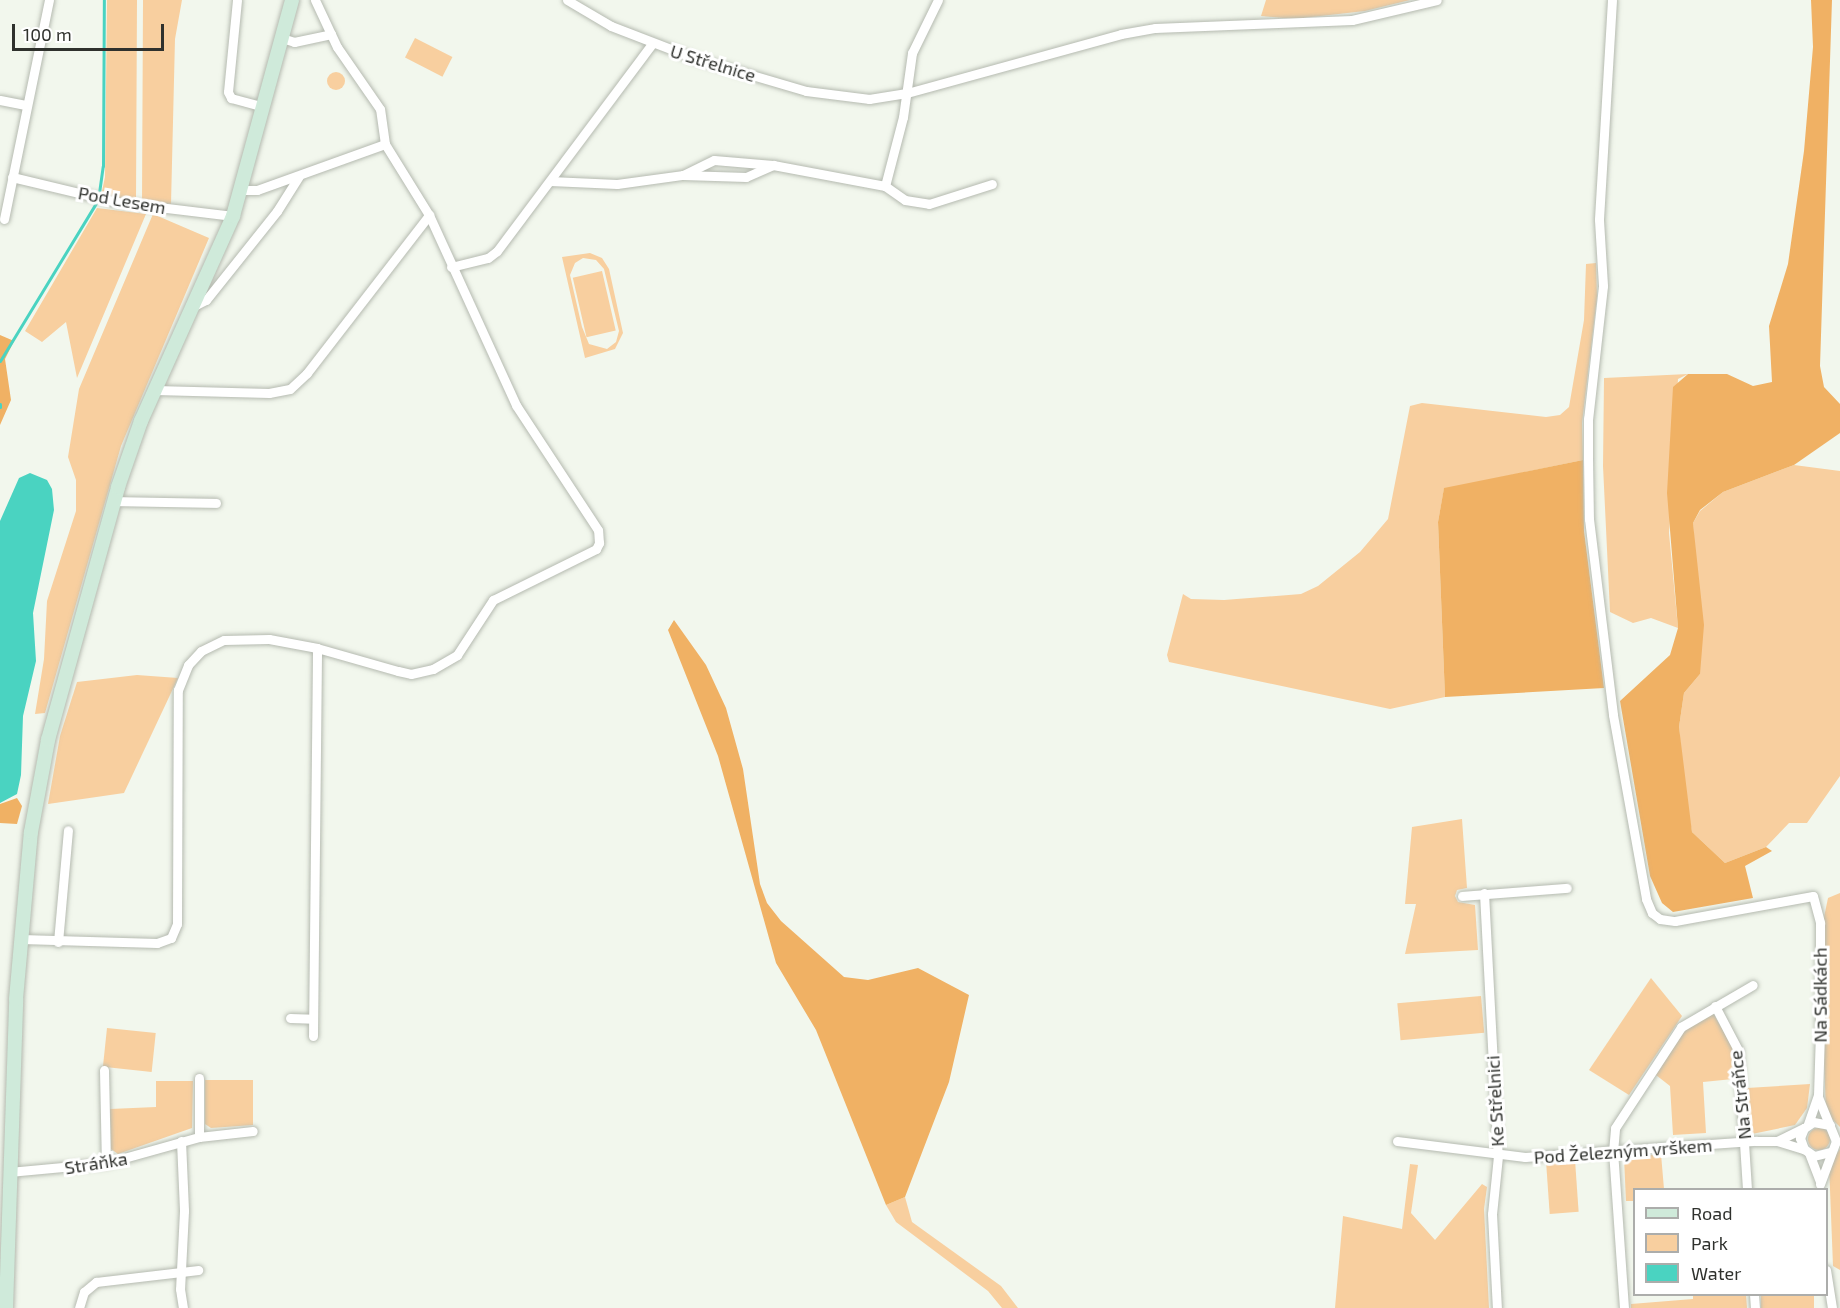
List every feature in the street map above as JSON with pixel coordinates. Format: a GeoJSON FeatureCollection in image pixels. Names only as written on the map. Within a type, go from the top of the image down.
{"type":"FeatureCollection","features":[{"type":"Feature","properties":{"kind":"street"},"geometry":{"type":"LineString","coordinates":[[4,219],[49,0]]}},
{"type":"Feature","properties":{"kind":"street"},"geometry":{"type":"LineString","coordinates":[[237,0],[228,92],[231,98],[264,107]]}},
{"type":"Feature","properties":{"kind":"street"},"geometry":{"type":"LineString","coordinates":[[6,1308],[9,1172],[21,939],[33,819],[48,740],[114,501],[155,390],[233,216],[292,0]]}},
{"type":"Feature","properties":{"kind":"street"},"geometry":{"type":"LineString","coordinates":[[21,939],[58,942],[157,943],[171,938],[177,924],[176,712],[178,690],[188,665],[213,644],[234,639],[269,639],[317,648],[398,671],[433,669],[458,656],[493,600],[596,549],[599,543],[598,530],[516,405],[429,215],[385,144],[381,109],[331,34],[315,0]]}},
{"type":"Feature","properties":{"kind":"street"},"geometry":{"type":"LineString","coordinates":[[567,0],[652,44]]}},
{"type":"Feature","properties":{"kind":"street"},"geometry":{"type":"LineString","coordinates":[[885,186],[907,93],[912,53],[938,0]]}},
{"type":"Feature","properties":{"kind":"street","name":"U Střelnice"},"geometry":{"type":"LineString","coordinates":[[451,267],[488,258],[497,251],[652,44],[826,96],[869,99],[907,93],[1155,28],[1352,20],[1437,0]]}},
{"type":"Feature","properties":{"kind":"street","name":"Na Sádkách"},"geometry":{"type":"LineString","coordinates":[[1612,0],[1599,220],[1603,286],[1588,418],[1589,519],[1613,715],[1646,899],[1660,919],[1675,921],[1813,896],[1820,923],[1818,1095],[1806,1126]]}},
{"type":"Feature","properties":{"kind":"street"},"geometry":{"type":"LineString","coordinates":[[282,38],[294,42],[331,34]]}},
{"type":"Feature","properties":{"kind":"street"},"geometry":{"type":"LineString","coordinates":[[0,100],[26,105]]}},
{"type":"Feature","properties":{"kind":"street"},"geometry":{"type":"LineString","coordinates":[[240,190],[257,190],[385,144]]}},
{"type":"Feature","properties":{"kind":"street"},"geometry":{"type":"LineString","coordinates":[[683,175],[714,160],[772,165],[885,186],[905,201],[929,204],[992,184]]}},
{"type":"Feature","properties":{"kind":"street"},"geometry":{"type":"LineString","coordinates":[[550,181],[617,184],[683,175],[746,177],[772,165]]}},
{"type":"Feature","properties":{"kind":"street"},"geometry":{"type":"LineString","coordinates":[[190,308],[206,300],[277,211],[299,176]]}},
{"type":"Feature","properties":{"kind":"street","name":"Pod Lesem"},"geometry":{"type":"LineString","coordinates":[[12,177],[117,202],[233,216]]}},
{"type":"Feature","properties":{"kind":"street"},"geometry":{"type":"LineString","coordinates":[[155,390],[269,393],[290,389],[307,373],[429,215]]}},
{"type":"Feature","properties":{"kind":"street"},"geometry":{"type":"LineString","coordinates":[[114,501],[216,503]]}},
{"type":"Feature","properties":{"kind":"street"},"geometry":{"type":"LineString","coordinates":[[313,1036],[317,648]]}},
{"type":"Feature","properties":{"kind":"street"},"geometry":{"type":"LineString","coordinates":[[58,942],[68,830]]}},
{"type":"Feature","properties":{"kind":"street"},"geometry":{"type":"LineString","coordinates":[[1462,896],[1567,888]]}},
{"type":"Feature","properties":{"kind":"street","name":"Ke Střelnici"},"geometry":{"type":"LineString","coordinates":[[1484,893],[1498,1156],[1492,1214],[1497,1308]]}},
{"type":"Feature","properties":{"kind":"street"},"geometry":{"type":"LineString","coordinates":[[1624,1308],[1613,1152],[1615,1128],[1681,1027],[1753,985]]}},
{"type":"Feature","properties":{"kind":"street","name":"Na Stráňce"},"geometry":{"type":"LineString","coordinates":[[1715,1006],[1738,1050],[1747,1188]]}},
{"type":"Feature","properties":{"kind":"street"},"geometry":{"type":"LineString","coordinates":[[290,1018],[313,1018]]}},
{"type":"Feature","properties":{"kind":"street"},"geometry":{"type":"LineString","coordinates":[[104,1070],[106,1163]]}},
{"type":"Feature","properties":{"kind":"street"},"geometry":{"type":"LineString","coordinates":[[199,1078],[199,1137]]}},
{"type":"Feature","properties":{"kind":"street","name":"Na Sádkách"},"geometry":{"type":"LineString","coordinates":[[1818,1095],[1830,1125]]}},
{"type":"Feature","properties":{"kind":"street"},"geometry":{"type":"LineString","coordinates":[[1819,1121],[1830,1125],[1836,1141],[1830,1152],[1820,1186],[1800,1138],[1806,1126],[1819,1121]]}},
{"type":"Feature","properties":{"kind":"street","name":"Pod Železným vrškem"},"geometry":{"type":"LineString","coordinates":[[1778,1141],[1806,1126]]}},
{"type":"Feature","properties":{"kind":"street","name":"Stráňka"},"geometry":{"type":"LineString","coordinates":[[9,1172],[106,1163],[199,1137],[253,1131]]}},
{"type":"Feature","properties":{"kind":"street"},"geometry":{"type":"LineString","coordinates":[[181,1141],[184,1199],[180,1272],[183,1308]]}},
{"type":"Feature","properties":{"kind":"street","name":"Pod Železným vrškem"},"geometry":{"type":"LineString","coordinates":[[1397,1142],[1498,1156],[1613,1152],[1778,1141],[1806,1151]]}},
{"type":"Feature","properties":{"kind":"street"},"geometry":{"type":"LineString","coordinates":[[1806,1151],[1820,1156],[1830,1152]]}},
{"type":"Feature","properties":{"kind":"street"},"geometry":{"type":"LineString","coordinates":[[79,1308],[84,1292],[96,1282],[198,1270]]}},
{"type":"Feature","properties":{"kind":"street"},"geometry":{"type":"LineString","coordinates":[[1828,1278],[1832,1308]]}},
{"type":"Feature","properties":{"kind":"green space"},"geometry":{"type":"Polygon","coordinates":[[[107,0],[137,0],[136,200],[101,196],[105,177],[107,0]]]}},
{"type":"Feature","properties":{"kind":"green space"},"geometry":{"type":"Polygon","coordinates":[[[143,0],[182,0],[175,39],[171,204],[142,201],[143,0]]]}},
{"type":"Feature","properties":{"kind":"green space"},"geometry":{"type":"Polygon","coordinates":[[[1266,0],[1410,0],[1365,11],[1294,19],[1261,16],[1266,0]]]}},
{"type":"Feature","properties":{"kind":"green space"},"geometry":{"type":"Polygon","coordinates":[[[415,38],[452,57],[442,77],[405,58],[415,38]]]}},
{"type":"Feature","properties":{"kind":"green space"},"geometry":{"type":"Polygon","coordinates":[[[336,72],[342,75],[345,81],[342,87],[336,90],[330,87],[327,81],[330,75],[336,72]]]}},
{"type":"Feature","properties":{"kind":"green space"},"geometry":{"type":"Polygon","coordinates":[[[97,208],[146,214],[77,378],[66,322],[42,342],[25,331],[97,208]]]}},
{"type":"Feature","properties":{"kind":"green space"},"geometry":{"type":"Polygon","coordinates":[[[153,214],[209,238],[121,446],[45,713],[35,714],[44,659],[47,601],[76,511],[76,480],[68,457],[79,389],[153,214]]]}},
{"type":"Feature","properties":{"kind":"green space"},"geometry":{"type":"Polygon","coordinates":[[[590,253],[602,258],[609,269],[623,333],[615,349],[585,358],[562,257],[590,253]],[[583,258],[575,263],[570,275],[582,327],[589,344],[607,349],[616,342],[619,331],[604,269],[596,260],[583,258]]]}},
{"type":"Feature","properties":{"kind":"green space"},"geometry":{"type":"Polygon","coordinates":[[[1596,263],[1597,297],[1582,423],[1583,460],[1444,489],[1438,522],[1445,697],[1390,709],[1169,662],[1167,655],[1183,594],[1191,599],[1224,600],[1301,594],[1318,586],[1360,552],[1388,519],[1410,406],[1422,403],[1546,417],[1560,415],[1569,407],[1584,320],[1586,264],[1596,263]]]}},
{"type":"Feature","properties":{"kind":"green space"},"geometry":{"type":"Polygon","coordinates":[[[602,271],[616,330],[586,337],[573,278],[602,271]]]}},
{"type":"Feature","properties":{"kind":"green space"},"geometry":{"type":"Polygon","coordinates":[[[1688,374],[1678,379],[1669,533],[1678,628],[1651,618],[1633,623],[1610,612],[1603,466],[1604,378],[1688,374]]]}},
{"type":"Feature","properties":{"kind":"green space"},"geometry":{"type":"Polygon","coordinates":[[[1794,465],[1840,471],[1840,776],[1807,823],[1789,823],[1766,847],[1725,863],[1692,832],[1684,789],[1679,727],[1684,693],[1700,674],[1693,523],[1700,511],[1723,492],[1794,465]]]}},
{"type":"Feature","properties":{"kind":"green space"},"geometry":{"type":"Polygon","coordinates":[[[137,675],[178,678],[124,793],[48,804],[60,736],[77,682],[137,675]]]}},
{"type":"Feature","properties":{"kind":"green space"},"geometry":{"type":"Polygon","coordinates":[[[1462,819],[1467,888],[1457,890],[1455,896],[1458,902],[1475,905],[1478,950],[1405,954],[1416,904],[1405,904],[1412,827],[1462,819]]]}},
{"type":"Feature","properties":{"kind":"green space"},"geometry":{"type":"Polygon","coordinates":[[[1840,893],[1840,1127],[1826,1113],[1823,922],[1828,898],[1840,893]]]}},
{"type":"Feature","properties":{"kind":"green space"},"geometry":{"type":"Polygon","coordinates":[[[1651,978],[1682,1016],[1629,1095],[1589,1070],[1651,978]]]}},
{"type":"Feature","properties":{"kind":"green space"},"geometry":{"type":"Polygon","coordinates":[[[1481,996],[1484,1033],[1401,1040],[1397,1003],[1481,996]]]}},
{"type":"Feature","properties":{"kind":"green space"},"geometry":{"type":"Polygon","coordinates":[[[1713,1013],[1733,1048],[1733,1079],[1703,1082],[1706,1133],[1673,1135],[1670,1086],[1656,1075],[1684,1029],[1713,1013]]]}},
{"type":"Feature","properties":{"kind":"green space"},"geometry":{"type":"Polygon","coordinates":[[[107,1028],[156,1033],[152,1072],[103,1067],[107,1028]]]}},
{"type":"Feature","properties":{"kind":"green space"},"geometry":{"type":"Polygon","coordinates":[[[205,1080],[253,1080],[253,1125],[211,1128],[205,1124],[205,1080]]]}},
{"type":"Feature","properties":{"kind":"green space"},"geometry":{"type":"Polygon","coordinates":[[[156,1081],[193,1081],[192,1128],[118,1154],[111,1149],[110,1109],[156,1107],[156,1081]]]}},
{"type":"Feature","properties":{"kind":"green space"},"geometry":{"type":"Polygon","coordinates":[[[1810,1084],[1807,1108],[1795,1125],[1752,1134],[1749,1130],[1747,1088],[1810,1084]]]}},
{"type":"Feature","properties":{"kind":"green space"},"geometry":{"type":"Polygon","coordinates":[[[1819,1128],[1829,1135],[1830,1139],[1823,1149],[1819,1150],[1809,1143],[1808,1139],[1815,1129],[1819,1128]]]}},
{"type":"Feature","properties":{"kind":"green space"},"geometry":{"type":"Polygon","coordinates":[[[1840,1149],[1840,1270],[1833,1266],[1829,1164],[1840,1149]]]}},
{"type":"Feature","properties":{"kind":"green space"},"geometry":{"type":"Polygon","coordinates":[[[1661,1154],[1664,1188],[1633,1188],[1633,1201],[1626,1201],[1624,1158],[1661,1154]]]}},
{"type":"Feature","properties":{"kind":"green space"},"geometry":{"type":"Polygon","coordinates":[[[1575,1160],[1579,1212],[1550,1214],[1546,1162],[1575,1160]]]}},
{"type":"Feature","properties":{"kind":"green space"},"geometry":{"type":"Polygon","coordinates":[[[1410,1164],[1418,1165],[1411,1213],[1435,1240],[1482,1184],[1487,1187],[1484,1209],[1489,1308],[1335,1308],[1343,1216],[1402,1229],[1410,1164]]]}},
{"type":"Feature","properties":{"kind":"green space"},"geometry":{"type":"Polygon","coordinates":[[[905,1197],[912,1222],[1001,1286],[1018,1308],[1002,1308],[988,1291],[896,1222],[886,1205],[905,1197]]]}},
{"type":"Feature","properties":{"kind":"green space"},"geometry":{"type":"Polygon","coordinates":[[[1693,1296],[1746,1296],[1747,1308],[1631,1308],[1631,1304],[1693,1299],[1693,1296]]]}},
{"type":"Feature","properties":{"kind":"green space"},"geometry":{"type":"Polygon","coordinates":[[[1761,1296],[1814,1296],[1814,1308],[1761,1308],[1761,1296]]]}},
{"type":"Feature","properties":{"kind":"shaded area"},"geometry":{"type":"Polygon","coordinates":[[[1811,0],[1832,0],[1820,366],[1824,387],[1840,404],[1840,433],[1794,465],[1723,492],[1700,510],[1693,523],[1704,625],[1700,674],[1684,693],[1679,727],[1692,832],[1725,863],[1766,847],[1772,851],[1745,866],[1753,898],[1673,912],[1662,903],[1650,876],[1620,701],[1670,655],[1678,628],[1667,493],[1673,387],[1688,374],[1727,374],[1753,386],[1772,382],[1769,326],[1788,264],[1804,151],[1813,47],[1811,0]]]}},
{"type":"Feature","properties":{"kind":"shaded area"},"geometry":{"type":"Polygon","coordinates":[[[0,335],[14,341],[5,359],[11,400],[0,425],[0,335]]]}},
{"type":"Feature","properties":{"kind":"shaded area"},"geometry":{"type":"Polygon","coordinates":[[[1583,460],[1584,531],[1604,688],[1445,697],[1438,522],[1444,488],[1583,460]]]}},
{"type":"Feature","properties":{"kind":"shaded area"},"geometry":{"type":"Polygon","coordinates":[[[674,620],[706,665],[726,708],[743,769],[760,884],[767,903],[781,921],[844,977],[868,980],[918,968],[969,995],[949,1082],[905,1197],[886,1205],[816,1030],[776,963],[718,756],[668,630],[674,620]]]}},
{"type":"Feature","properties":{"kind":"shaded area"},"geometry":{"type":"Polygon","coordinates":[[[17,798],[22,806],[17,824],[0,823],[0,804],[17,798]]]}},
{"type":"Feature","properties":{"kind":"water"},"geometry":{"type":"Polygon","coordinates":[[[30,473],[47,480],[52,489],[54,510],[33,613],[36,661],[23,716],[21,775],[17,794],[0,803],[0,521],[19,478],[30,473]]]}},
{"type":"Feature","properties":{"kind":"waterway"},"geometry":{"type":"LineString","coordinates":[[0,361],[98,200],[103,166],[104,0]]}}]}
